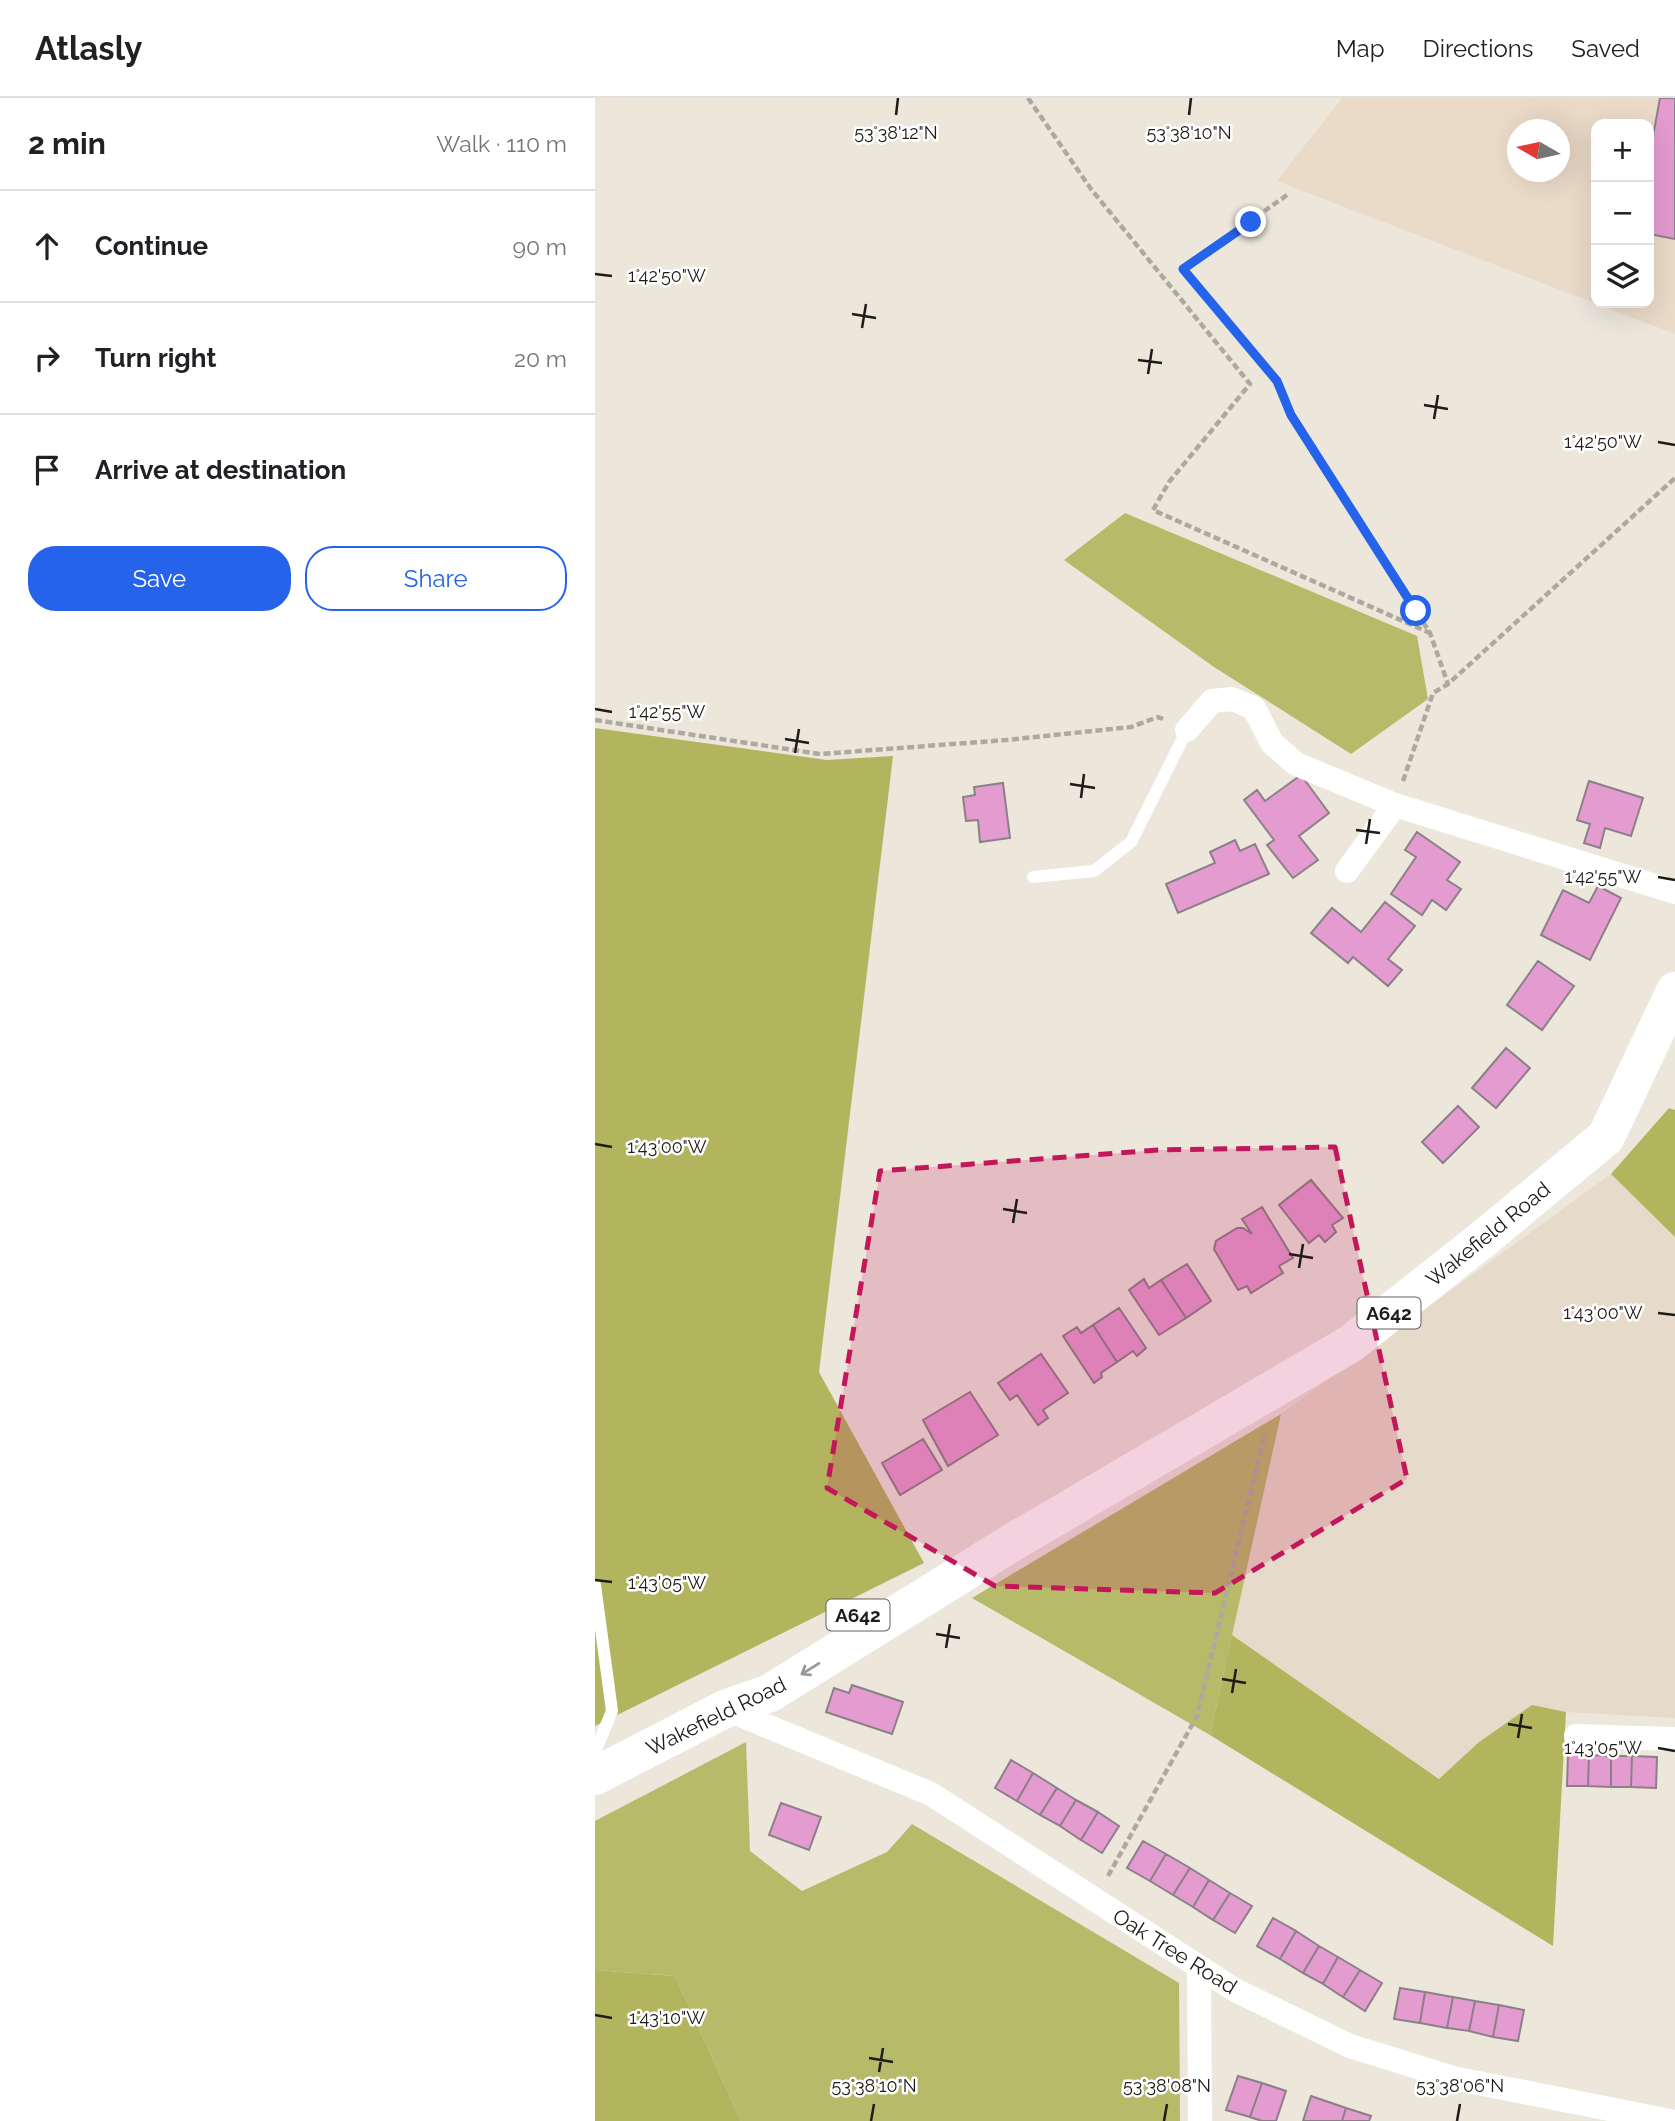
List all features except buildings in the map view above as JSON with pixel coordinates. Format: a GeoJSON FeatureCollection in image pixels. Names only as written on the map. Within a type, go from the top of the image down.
{"type":"FeatureCollection","features":[{"type":"Feature","properties":{"kind":"highway","name":"Wakefield Road"},"geometry":{"type":"LineString","coordinates":[[595,1775],[718,1706],[770,1693],[1013,1542],[1350,1344],[1606,1138],[1675,991]]}},
{"type":"Feature","properties":{"kind":"street"},"geometry":{"type":"LineString","coordinates":[[1187,730],[1212,701],[1233,699],[1254,708],[1272,743],[1296,764],[1395,805],[1675,892]]}},
{"type":"Feature","properties":{"kind":"street"},"geometry":{"type":"LineString","coordinates":[[1347,871],[1395,805]]}},
{"type":"Feature","properties":{"kind":"street","name":"Oak Tree Road"},"geometry":{"type":"LineString","coordinates":[[718,1706],[931,1794],[1235,1990],[1350,2046],[1453,2078],[1670,2121]]}},
{"type":"Feature","properties":{"kind":"street"},"geometry":{"type":"LineString","coordinates":[[1576,1735],[1675,1739]]}},
{"type":"Feature","properties":{"kind":"street"},"geometry":{"type":"LineString","coordinates":[[1199,1967],[1200,2121]]}},
{"type":"Feature","properties":{"kind":"lane"},"geometry":{"type":"LineString","coordinates":[[1033,877],[1094,870],[1131,842],[1187,730]]}},
{"type":"Feature","properties":{"kind":"lane"},"geometry":{"type":"LineString","coordinates":[[595,1585],[612,1711],[595,1752]]}},
{"type":"Feature","properties":{"kind":"path"},"geometry":{"type":"LineString","coordinates":[[1028,98],[1091,189],[1250,384],[1169,482],[1153,510],[1430,633]]}},
{"type":"Feature","properties":{"kind":"path"},"geometry":{"type":"LineString","coordinates":[[1287,195],[1183,269],[1277,381],[1291,415],[1430,633],[1448,684]]}},
{"type":"Feature","properties":{"kind":"path"},"geometry":{"type":"LineString","coordinates":[[1395,805],[1433,693],[1448,684],[1675,478]]}},
{"type":"Feature","properties":{"kind":"path"},"geometry":{"type":"LineString","coordinates":[[595,720],[820,754],[1006,740],[1131,727],[1158,717],[1187,730]]}},
{"type":"Feature","properties":{"kind":"path"},"geometry":{"type":"LineString","coordinates":[[1094,1900],[1198,1716],[1276,1388]]}},
{"type":"Feature","properties":{"kind":"highlighted area"},"geometry":{"type":"Polygon","coordinates":[[[1335,1147],[1407,1479],[1215,1593],[995,1586],[827,1488],[880,1171],[1158,1150],[1335,1147]]]}},
{"type":"Feature","properties":{"kind":"shaded area"},"geometry":{"type":"Polygon","coordinates":[[[1342,98],[1675,98],[1675,334],[1607,308],[1654,308],[1654,119],[1591,119],[1591,302],[1277,181],[1342,98]]]}},
{"type":"Feature","properties":{"kind":"shaded area"},"geometry":{"type":"Polygon","coordinates":[[[1611,1174],[1675,1237],[1675,1718],[1566,1712],[1532,1705],[1479,1742],[1440,1779],[1232,1635],[1281,1414],[1611,1174]]]}},
{"type":"Feature","properties":{"kind":"green space"},"geometry":{"type":"Polygon","coordinates":[[[1125,513],[1417,636],[1428,699],[1351,754],[1214,667],[1064,560],[1125,513]]]}},
{"type":"Feature","properties":{"kind":"green space"},"geometry":{"type":"Polygon","coordinates":[[[595,728],[827,760],[893,756],[819,1372],[924,1563],[595,1726],[595,728]]]}},
{"type":"Feature","properties":{"kind":"green space"},"geometry":{"type":"Polygon","coordinates":[[[1669,1108],[1675,1110],[1675,1237],[1611,1174],[1669,1108]]]}},
{"type":"Feature","properties":{"kind":"green space"},"geometry":{"type":"Polygon","coordinates":[[[1281,1414],[1210,1735],[972,1598],[1281,1414]]]}},
{"type":"Feature","properties":{"kind":"green space"},"geometry":{"type":"Polygon","coordinates":[[[1232,1635],[1439,1779],[1479,1742],[1532,1705],[1566,1712],[1553,1946],[1210,1735],[1232,1635]]]}},
{"type":"Feature","properties":{"kind":"green space"},"geometry":{"type":"Polygon","coordinates":[[[746,1742],[750,1851],[802,1891],[887,1852],[912,1824],[1179,1983],[1180,2121],[741,2121],[675,1976],[595,1970],[595,1821],[746,1742]]]}},
{"type":"Feature","properties":{"kind":"green space"},"geometry":{"type":"Polygon","coordinates":[[[595,1970],[675,1976],[741,2121],[595,2121],[595,1970]]]}},
{"type":"Feature","properties":{"kind":"route"},"geometry":{"type":"LineString","coordinates":[[1251,222],[1183,269],[1277,381],[1291,415],[1416,611]]}}]}
